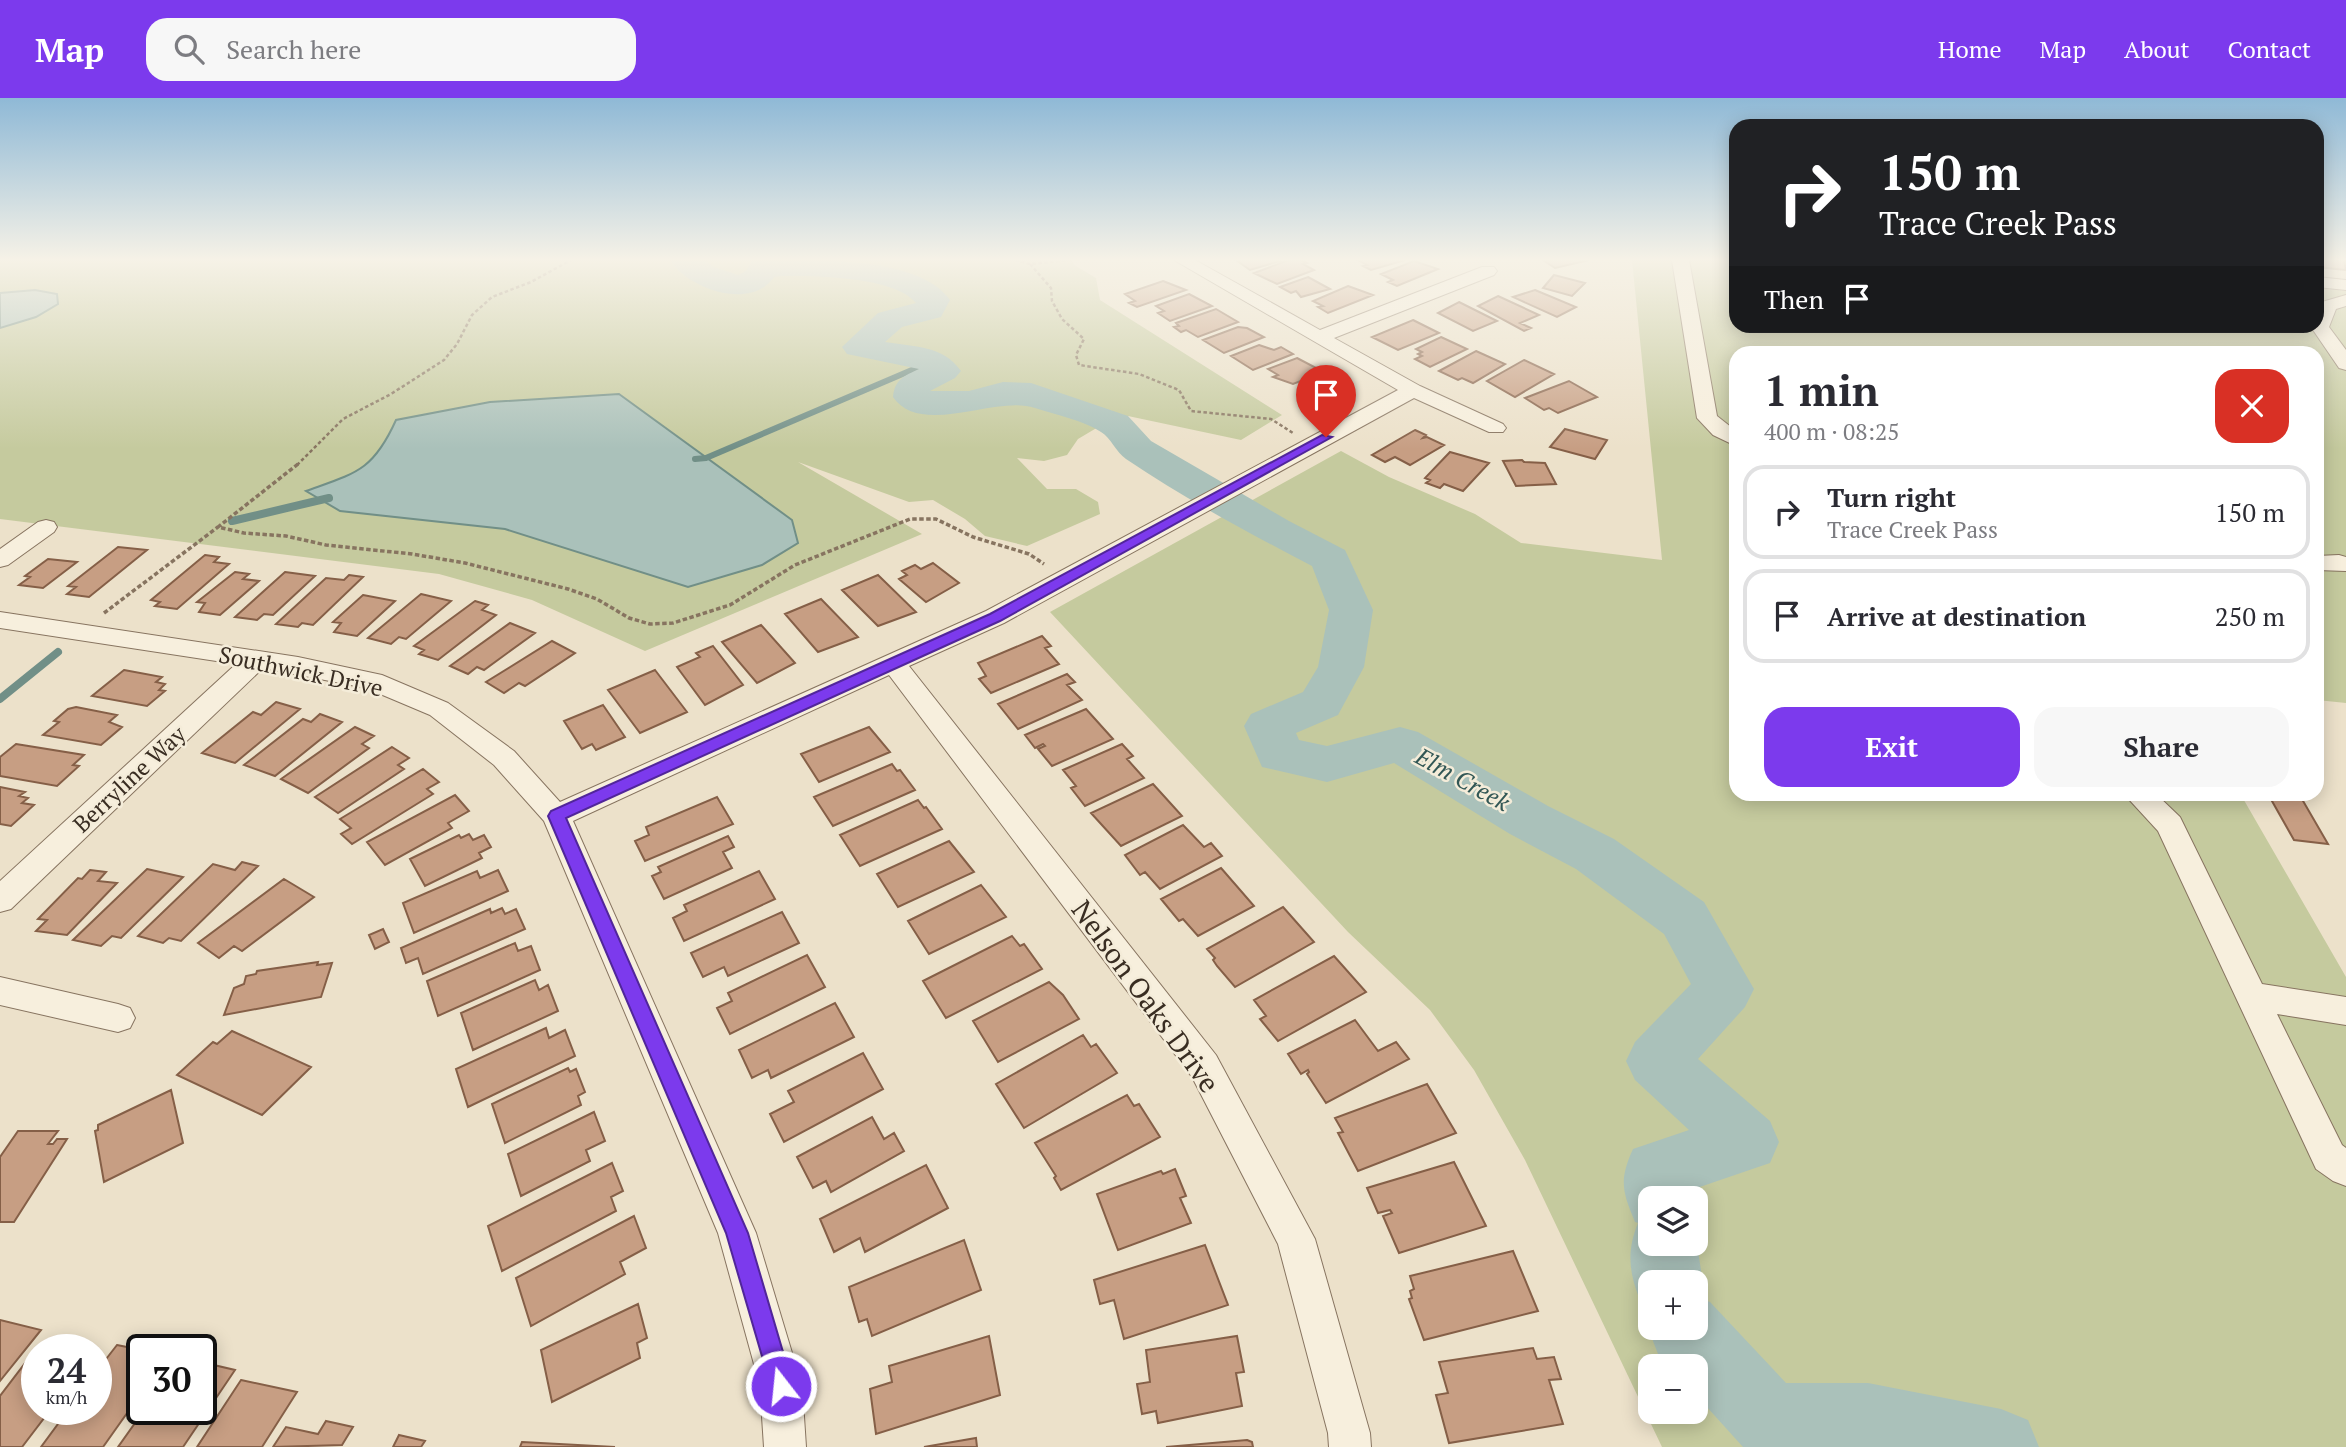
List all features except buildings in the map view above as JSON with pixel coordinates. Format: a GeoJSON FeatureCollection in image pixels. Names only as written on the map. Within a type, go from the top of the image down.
{"type":"FeatureCollection","features":[{"type":"Feature","properties":{"kind":"street"},"geometry":{"type":"LineString","coordinates":[[1294,323],[1413,390],[1496,428]]}},
{"type":"Feature","properties":{"kind":"street"},"geometry":{"type":"LineString","coordinates":[[1319,337],[1355,323]]}},
{"type":"Feature","properties":{"kind":"street"},"geometry":{"type":"LineString","coordinates":[[1691,323],[1707,418],[1729,436]]}},
{"type":"Feature","properties":{"kind":"street"},"geometry":{"type":"LineString","coordinates":[[2324,333],[2346,364]]}},
{"type":"Feature","properties":{"kind":"street"},"geometry":{"type":"LineString","coordinates":[[556,816],[995,617],[1413,390]]}},
{"type":"Feature","properties":{"kind":"street"},"geometry":{"type":"LineString","coordinates":[[0,560],[46,527]]}},
{"type":"Feature","properties":{"kind":"street","name":"Southwick Drive"},"geometry":{"type":"LineString","coordinates":[[0,620],[257,659],[373,681],[439,709],[504,758],[556,816],[737,1233],[781,1386],[785,1447]]}},
{"type":"Feature","properties":{"kind":"street","name":"Berryline Way"},"geometry":{"type":"LineString","coordinates":[[0,900],[257,659]]}},
{"type":"Feature","properties":{"kind":"street","name":"Nelson Oaks Drive"},"geometry":{"type":"LineString","coordinates":[[894,664],[1204,1066],[1297,1239],[1350,1447]]}},
{"type":"Feature","properties":{"kind":"street"},"geometry":{"type":"LineString","coordinates":[[2145,801],[2171,825],[2329,1157],[2346,1169]]}},
{"type":"Feature","properties":{"kind":"street"},"geometry":{"type":"LineString","coordinates":[[0,991],[118,1018]]}},
{"type":"Feature","properties":{"kind":"street"},"geometry":{"type":"LineString","coordinates":[[2254,996],[2346,1011]]}},
{"type":"Feature","properties":{"kind":"path"},"geometry":{"type":"LineString","coordinates":[[99,617],[297,465],[344,419],[391,394],[444,360],[457,344],[468,323]]}},
{"type":"Feature","properties":{"kind":"path"},"geometry":{"type":"LineString","coordinates":[[1066,323],[1084,339],[1077,351],[1076,359],[1079,365],[1102,371],[1139,373],[1164,387],[1179,390],[1191,411],[1271,419],[1294,433]]}},
{"type":"Feature","properties":{"kind":"path"},"geometry":{"type":"LineString","coordinates":[[218,527],[244,533],[286,536],[326,545],[391,551],[464,563],[569,589],[597,599],[629,618],[650,624],[673,623],[730,605],[795,565],[910,519],[936,519],[973,537],[1029,554],[1045,565]]}},
{"type":"Feature","properties":{"kind":"green space"},"geometry":{"type":"Polygon","coordinates":[[[0,323],[1136,323],[1282,415],[1241,440],[1128,416],[1115,417],[1078,439],[1067,455],[1044,461],[1017,458],[1047,489],[1076,489],[1098,502],[1100,514],[1027,546],[985,536],[965,519],[933,500],[909,502],[798,462],[922,534],[645,651],[532,600],[439,574],[0,519],[0,323]]]}},
{"type":"Feature","properties":{"kind":"green space"},"geometry":{"type":"Polygon","coordinates":[[[1638,323],[1729,323],[1729,333],[2324,333],[2324,323],[2346,323],[2346,703],[2324,701],[2324,346],[1729,346],[1729,801],[2244,801],[2346,977],[2346,1447],[1662,1447],[1651,1424],[1708,1424],[1708,1354],[1638,1354],[1638,1397],[1525,1160],[1474,1070],[1430,1010],[1348,932],[1050,612],[1341,451],[1389,477],[1475,514],[1521,543],[1662,560],[1638,323]]]}},
{"type":"Feature","properties":{"kind":"water"},"geometry":{"type":"Polygon","coordinates":[[[0,323],[17,323],[0,328],[0,323]]]}},
{"type":"Feature","properties":{"kind":"water"},"geometry":{"type":"Polygon","coordinates":[[[619,394],[792,520],[798,543],[762,565],[688,587],[505,529],[340,511],[306,491],[361,468],[379,450],[396,420],[490,402],[619,394]]]}},
{"type":"Feature","properties":{"kind":"waterway","name":"Elm Creek"},"geometry":{"type":"LineString","coordinates":[[887,323],[859,347],[933,361],[943,371],[912,386],[911,397],[931,404],[970,402],[1003,393],[1031,394],[1115,424],[1137,449],[1274,530],[1330,559],[1351,610],[1341,667],[1321,703],[1268,726],[1280,754],[1327,764],[1400,744],[1529,820],[1595,854],[1684,918],[1724,989],[1657,1061],[1747,1142],[1656,1171],[1658,1186]]}},
{"type":"Feature","properties":{"kind":"waterway"},"geometry":{"type":"LineString","coordinates":[[695,459],[706,458],[933,361]]}},
{"type":"Feature","properties":{"kind":"waterway"},"geometry":{"type":"LineString","coordinates":[[232,521],[329,498]]}},
{"type":"Feature","properties":{"kind":"waterway"},"geometry":{"type":"LineString","coordinates":[[0,699],[58,652]]}},
{"type":"Feature","properties":{"kind":"waterway","name":"Elm Creek"},"geometry":{"type":"LineString","coordinates":[[1665,1256],[1667,1270]]}},
{"type":"Feature","properties":{"kind":"waterway","name":"Elm Creek"},"geometry":{"type":"LineString","coordinates":[[1695,1340],[1770,1421],[1868,1421],[2001,1447]]}},
{"type":"Feature","properties":{"kind":"route"},"geometry":{"type":"LineString","coordinates":[[781,1386],[737,1233],[556,816],[995,617],[1326,437]]}}]}
